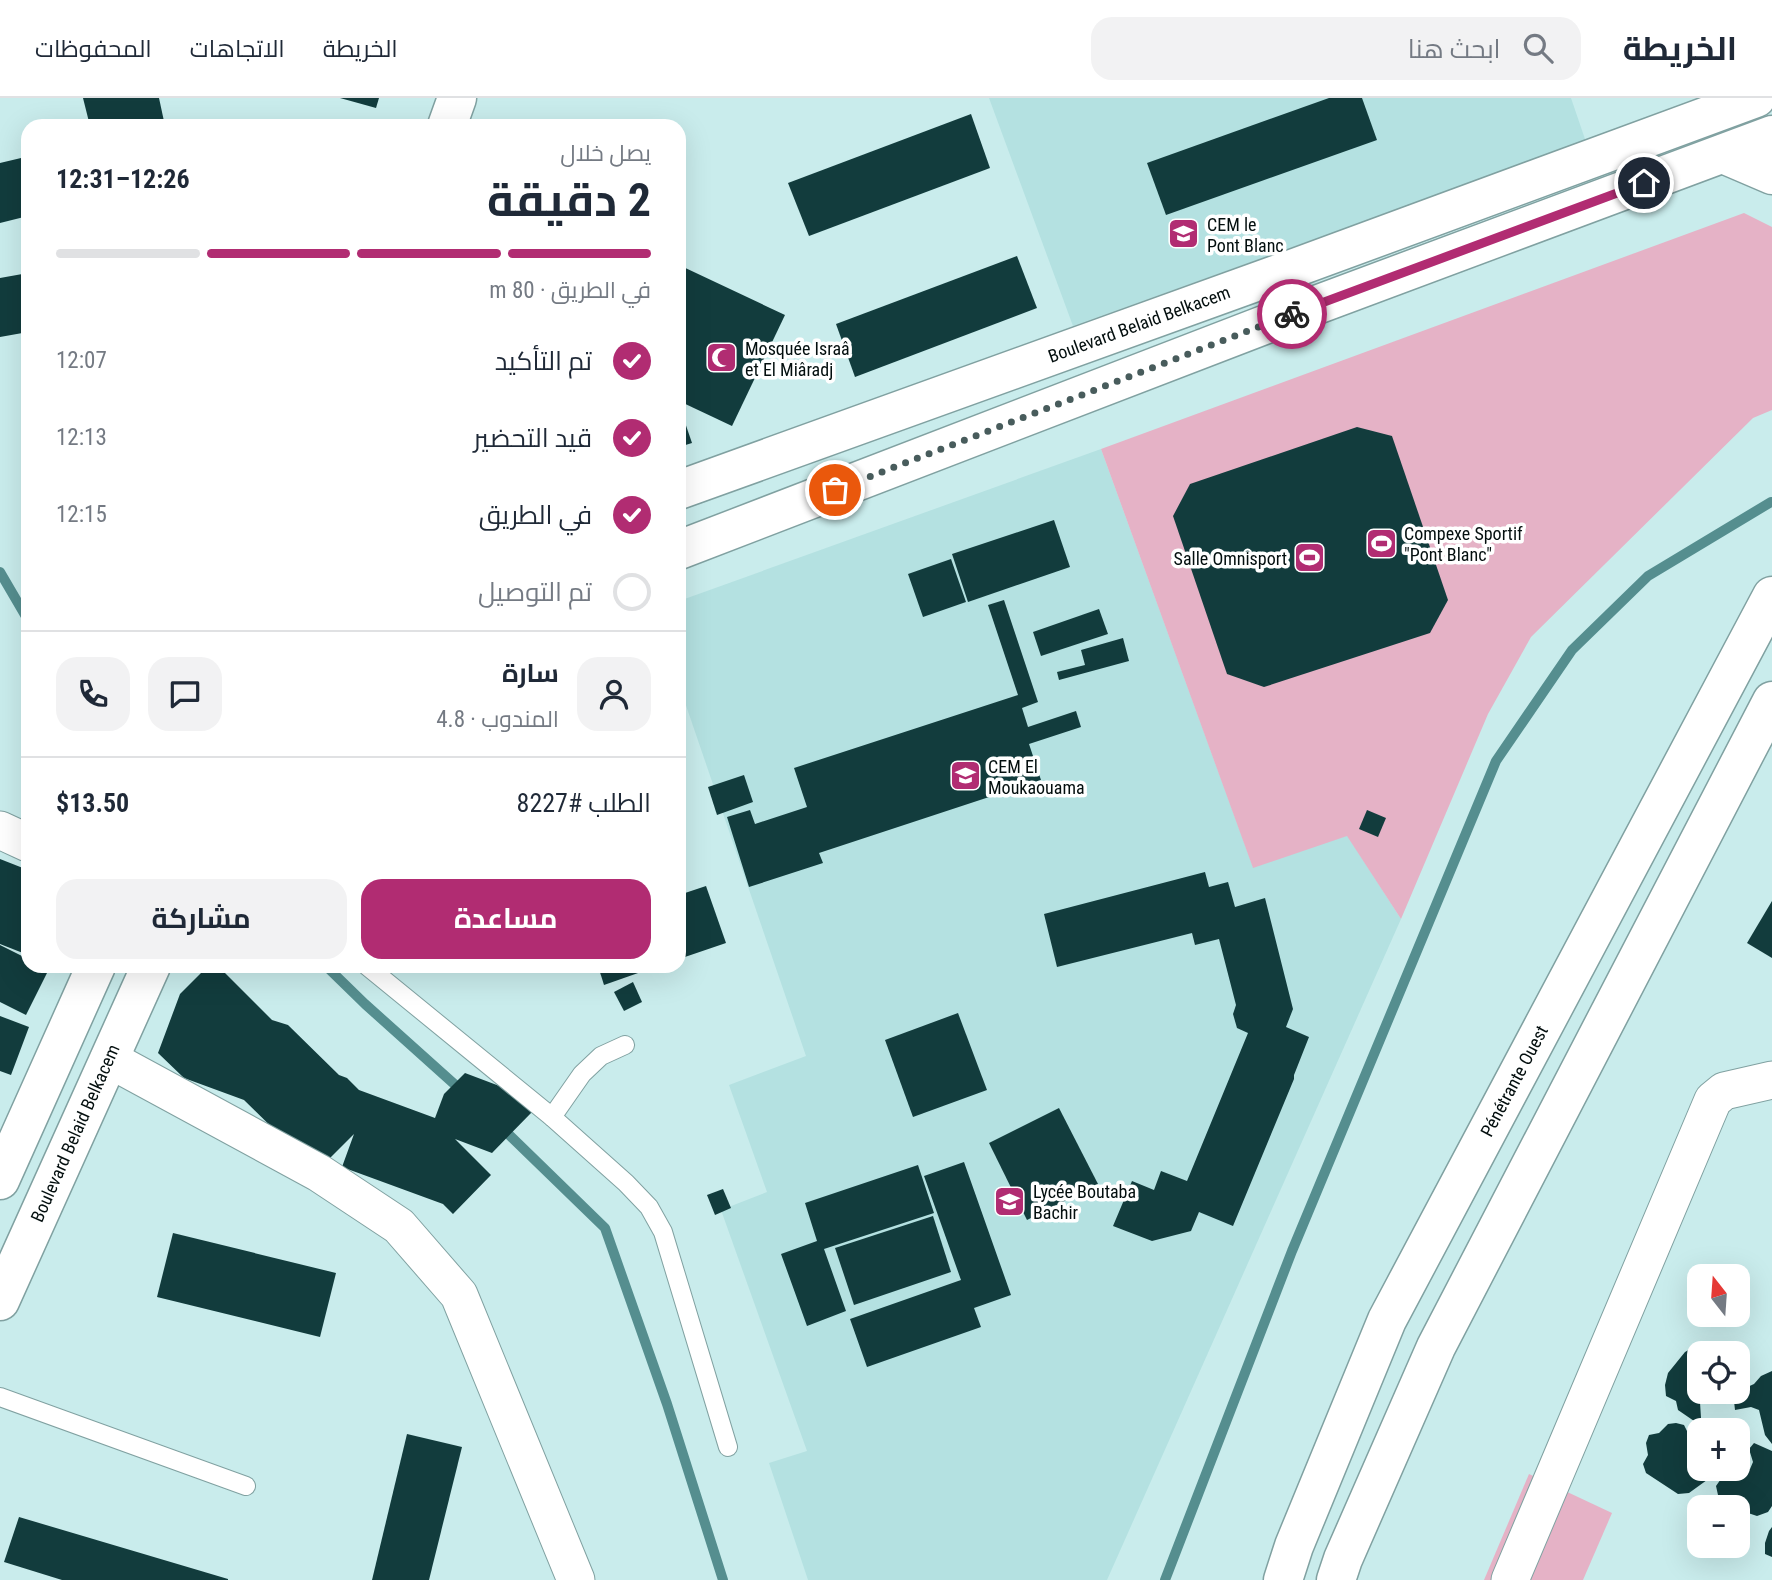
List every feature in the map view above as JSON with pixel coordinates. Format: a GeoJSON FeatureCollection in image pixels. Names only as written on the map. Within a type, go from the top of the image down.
{"type":"FeatureCollection","features":[{"type":"Feature","properties":{"kind":"main road"},"geometry":{"type":"LineString","coordinates":[[450,119],[457,98]]}},
{"type":"Feature","properties":{"kind":"main road","name":"Boulevard Belaid Belkacem"},"geometry":{"type":"LineString","coordinates":[[686,487],[1276,275],[1756,98]]}},
{"type":"Feature","properties":{"kind":"main road"},"geometry":{"type":"LineString","coordinates":[[686,547],[1290,315],[1772,135]]}},
{"type":"Feature","properties":{"kind":"main road"},"geometry":{"type":"LineString","coordinates":[[1723,154],[1772,175]]}},
{"type":"Feature","properties":{"kind":"main road","name":"Pénétrante Ouest"},"geometry":{"type":"LineString","coordinates":[[1283,1580],[1294,1546],[1387,1320],[1772,596]]}},
{"type":"Feature","properties":{"kind":"main road"},"geometry":{"type":"LineString","coordinates":[[1336,1580],[1436,1347],[1772,701]]}},
{"type":"Feature","properties":{"kind":"main road"},"geometry":{"type":"LineString","coordinates":[[0,1180],[93,973]]}},
{"type":"Feature","properties":{"kind":"main road","name":"Boulevard Belaid Belkacem"},"geometry":{"type":"LineString","coordinates":[[0,1301],[148,973]]}},
{"type":"Feature","properties":{"kind":"street"},"geometry":{"type":"LineString","coordinates":[[0,830],[21,840]]}},
{"type":"Feature","properties":{"kind":"street"},"geometry":{"type":"LineString","coordinates":[[109,1059],[319,1173],[399,1226],[459,1296],[576,1580]]}},
{"type":"Feature","properties":{"kind":"street"},"geometry":{"type":"LineString","coordinates":[[1510,1580],[1713,1100],[1724,1091],[1772,1080]]}},
{"type":"Feature","properties":{"kind":"lane"},"geometry":{"type":"LineString","coordinates":[[376,973],[552,1117],[626,1183],[649,1208],[663,1232],[728,1447]]}},
{"type":"Feature","properties":{"kind":"lane"},"geometry":{"type":"LineString","coordinates":[[552,1117],[582,1074],[601,1056],[625,1045]]}},
{"type":"Feature","properties":{"kind":"lane"},"geometry":{"type":"LineString","coordinates":[[0,1396],[246,1486]]}},
{"type":"Feature","properties":{"kind":"shaded area","name":"CEM le Pont Blanc"},"geometry":{"type":"Polygon","coordinates":[[[989,98],[1571,98],[1586,142],[1073,326],[989,98]]]}},
{"type":"Feature","properties":{"kind":"shaded area","name":"Compexe Sportif \"Pont Blanc\""},"geometry":{"type":"Polygon","coordinates":[[[1744,213],[1772,227],[1772,410],[1753,418],[1531,637],[1488,714],[1401,919],[1347,836],[1253,868],[1101,449],[1744,213]]]}},
{"type":"Feature","properties":{"kind":"shaded area"},"geometry":{"type":"Polygon","coordinates":[[[1101,449],[1253,867],[1347,835],[1401,919],[1107,1580],[808,1580],[769,1463],[807,1451],[721,1210],[767,1192],[729,1085],[806,1056],[686,705],[686,598],[1101,449]]]}},
{"type":"Feature","properties":{"kind":"shaded area"},"geometry":{"type":"Polygon","coordinates":[[[1529,1474],[1612,1513],[1583,1580],[1484,1580],[1529,1474]]]}},
{"type":"Feature","properties":{"kind":"building"},"geometry":{"type":"Polygon","coordinates":[[[83,98],[159,98],[164,119],[88,119],[83,98]]]}},
{"type":"Feature","properties":{"kind":"building"},"geometry":{"type":"Polygon","coordinates":[[[340,98],[379,98],[376,108],[340,98]]]}},
{"type":"Feature","properties":{"kind":"building"},"geometry":{"type":"Polygon","coordinates":[[[1329,98],[1362,98],[1377,140],[1166,215],[1147,163],[1329,98]]]}},
{"type":"Feature","properties":{"kind":"building"},"geometry":{"type":"Polygon","coordinates":[[[971,114],[990,168],[809,236],[788,183],[971,114]]]}},
{"type":"Feature","properties":{"kind":"building"},"geometry":{"type":"Polygon","coordinates":[[[21,158],[21,218],[0,223],[0,163],[21,158]]]}},
{"type":"Feature","properties":{"kind":"building"},"geometry":{"type":"Polygon","coordinates":[[[1017,256],[1037,308],[855,377],[836,324],[1017,256]]]}},
{"type":"Feature","properties":{"kind":"building","name":"Mosquée Israâ et El Miâradj"},"geometry":{"type":"Polygon","coordinates":[[[686,268],[785,315],[732,426],[686,404],[686,268]]]}},
{"type":"Feature","properties":{"kind":"building"},"geometry":{"type":"Polygon","coordinates":[[[21,274],[21,333],[0,337],[0,278],[21,274]]]}},
{"type":"Feature","properties":{"kind":"building"},"geometry":{"type":"Polygon","coordinates":[[[686,425],[692,443],[686,445],[686,425]]]}},
{"type":"Feature","properties":{"kind":"building","name":"Salle Omnisport"},"geometry":{"type":"Polygon","coordinates":[[[1357,427],[1392,436],[1448,600],[1430,633],[1264,687],[1227,674],[1173,516],[1190,484],[1357,427]]]}},
{"type":"Feature","properties":{"kind":"building"},"geometry":{"type":"Polygon","coordinates":[[[1054,520],[1070,567],[968,602],[952,554],[1054,520]]]}},
{"type":"Feature","properties":{"kind":"building"},"geometry":{"type":"Polygon","coordinates":[[[951,559],[966,602],[923,617],[908,574],[951,559]]]}},
{"type":"Feature","properties":{"kind":"building"},"geometry":{"type":"Polygon","coordinates":[[[1004,600],[1038,702],[1022,708],[1028,727],[1076,711],[1081,727],[1029,744],[1041,780],[819,853],[823,863],[749,887],[727,817],[750,810],[755,824],[807,807],[794,768],[1018,695],[988,605],[1004,600]]]}},
{"type":"Feature","properties":{"kind":"building"},"geometry":{"type":"Polygon","coordinates":[[[1099,609],[1108,634],[1041,656],[1033,632],[1099,609]]]}},
{"type":"Feature","properties":{"kind":"building"},"geometry":{"type":"Polygon","coordinates":[[[1123,638],[1129,661],[1059,680],[1057,672],[1085,665],[1081,650],[1123,638]]]}},
{"type":"Feature","properties":{"kind":"building"},"geometry":{"type":"Polygon","coordinates":[[[744,775],[753,802],[717,815],[708,787],[744,775]]]}},
{"type":"Feature","properties":{"kind":"building"},"geometry":{"type":"Polygon","coordinates":[[[1367,810],[1386,818],[1378,837],[1359,829],[1367,810]]]}},
{"type":"Feature","properties":{"kind":"building"},"geometry":{"type":"Polygon","coordinates":[[[0,859],[21,867],[21,952],[0,944],[0,859]]]}},
{"type":"Feature","properties":{"kind":"building"},"geometry":{"type":"Polygon","coordinates":[[[1205,872],[1209,887],[1228,882],[1235,907],[1265,898],[1293,1009],[1286,1027],[1309,1037],[1233,1226],[1199,1212],[1191,1231],[1152,1241],[1113,1226],[1132,1181],[1154,1190],[1161,1171],[1187,1181],[1248,1033],[1237,1028],[1233,1014],[1236,1005],[1219,939],[1195,945],[1192,933],[1057,967],[1044,914],[1205,872]]]}},
{"type":"Feature","properties":{"kind":"building"},"geometry":{"type":"Polygon","coordinates":[[[706,886],[726,943],[686,957],[686,893],[706,886]]]}},
{"type":"Feature","properties":{"kind":"building"},"geometry":{"type":"Polygon","coordinates":[[[1772,901],[1772,958],[1747,943],[1772,901]]]}},
{"type":"Feature","properties":{"kind":"building"},"geometry":{"type":"Polygon","coordinates":[[[0,945],[21,956],[21,973],[47,973],[26,1015],[0,1002],[0,945]]]}},
{"type":"Feature","properties":{"kind":"building"},"geometry":{"type":"Polygon","coordinates":[[[201,973],[225,973],[272,1020],[288,1025],[339,1075],[347,1078],[359,1090],[435,1118],[444,1094],[465,1073],[510,1090],[532,1112],[492,1153],[455,1139],[491,1175],[453,1214],[443,1204],[342,1167],[354,1134],[327,1161],[293,1148],[244,1100],[184,1078],[158,1053],[180,994],[201,973]]]}},
{"type":"Feature","properties":{"kind":"building"},"geometry":{"type":"Polygon","coordinates":[[[600,973],[638,973],[604,985],[600,973]]]}},
{"type":"Feature","properties":{"kind":"building"},"geometry":{"type":"Polygon","coordinates":[[[633,982],[642,1002],[624,1011],[614,992],[633,982]]]}},
{"type":"Feature","properties":{"kind":"building"},"geometry":{"type":"Polygon","coordinates":[[[958,1013],[987,1090],[913,1117],[885,1040],[958,1013]]]}},
{"type":"Feature","properties":{"kind":"building"},"geometry":{"type":"Polygon","coordinates":[[[0,1016],[29,1027],[11,1075],[0,1071],[0,1016]]]}},
{"type":"Feature","properties":{"kind":"building"},"geometry":{"type":"Polygon","coordinates":[[[1059,1108],[1098,1184],[1027,1220],[989,1143],[1059,1108]]]}},
{"type":"Feature","properties":{"kind":"building"},"geometry":{"type":"Polygon","coordinates":[[[964,1162],[1011,1295],[974,1308],[981,1327],[867,1367],[850,1319],[961,1280],[924,1176],[964,1162]]]}},
{"type":"Feature","properties":{"kind":"building"},"geometry":{"type":"Polygon","coordinates":[[[918,1165],[934,1213],[824,1249],[846,1311],[807,1326],[781,1254],[817,1241],[805,1203],[918,1165]]]}},
{"type":"Feature","properties":{"kind":"building"},"geometry":{"type":"Polygon","coordinates":[[[723,1189],[731,1208],[715,1215],[707,1195],[723,1189]]]}},
{"type":"Feature","properties":{"kind":"building"},"geometry":{"type":"Polygon","coordinates":[[[933,1216],[951,1272],[854,1305],[835,1248],[933,1216]]]}},
{"type":"Feature","properties":{"kind":"building"},"geometry":{"type":"Polygon","coordinates":[[[173,1233],[336,1273],[320,1337],[157,1297],[173,1233]]]}},
{"type":"Feature","properties":{"kind":"building"},"geometry":{"type":"Polygon","coordinates":[[[1687,1351],[1687,1404],[1700,1404],[1701,1418],[1690,1418],[1678,1410],[1676,1401],[1666,1396],[1668,1373],[1687,1351]]]}},
{"type":"Feature","properties":{"kind":"building"},"geometry":{"type":"Polygon","coordinates":[[[1772,1371],[1772,1444],[1765,1435],[1759,1410],[1751,1407],[1735,1410],[1734,1404],[1750,1404],[1750,1386],[1772,1371]]]}},
{"type":"Feature","properties":{"kind":"building"},"geometry":{"type":"Polygon","coordinates":[[[1668,1424],[1684,1425],[1687,1431],[1687,1481],[1706,1481],[1689,1493],[1678,1494],[1646,1473],[1643,1464],[1648,1455],[1646,1443],[1649,1435],[1659,1433],[1668,1424]]]}},
{"type":"Feature","properties":{"kind":"building"},"geometry":{"type":"Polygon","coordinates":[[[407,1434],[462,1447],[429,1580],[372,1580],[407,1434]]]}},
{"type":"Feature","properties":{"kind":"building"},"geometry":{"type":"Polygon","coordinates":[[[1754,1443],[1772,1451],[1772,1506],[1768,1512],[1757,1516],[1750,1514],[1750,1495],[1718,1495],[1716,1486],[1720,1481],[1750,1481],[1753,1462],[1750,1448],[1754,1443]]]}},
{"type":"Feature","properties":{"kind":"building"},"geometry":{"type":"Polygon","coordinates":[[[19,1517],[228,1580],[62,1580],[4,1562],[19,1517]]]}},
{"type":"Feature","properties":{"kind":"building"},"geometry":{"type":"Polygon","coordinates":[[[1772,1527],[1772,1557],[1765,1554],[1765,1543],[1772,1527]]]}},
{"type":"Feature","properties":{"kind":"waterway"},"geometry":{"type":"LineString","coordinates":[[1165,1580],[1292,1251],[1496,761],[1572,650],[1648,576],[1771,502]]}},
{"type":"Feature","properties":{"kind":"waterway"},"geometry":{"type":"LineString","coordinates":[[0,572],[21,608]]}},
{"type":"Feature","properties":{"kind":"waterway"},"geometry":{"type":"LineString","coordinates":[[333,973],[462,1091]]}},
{"type":"Feature","properties":{"kind":"waterway"},"geometry":{"type":"LineString","coordinates":[[501,1127],[605,1228],[667,1404],[723,1580]]}},
{"type":"Feature","properties":{"kind":"way so far"},"geometry":{"type":"LineString","coordinates":[[835,490],[1292,314]]}},
{"type":"Feature","properties":{"kind":"place","name":"CEM le Pont Blanc"},"geometry":{"type":"Point","coordinates":[1184,234]}},
{"type":"Feature","properties":{"kind":"place","name":"Mosquée Israâ et El Miâradj"},"geometry":{"type":"Point","coordinates":[722,358]}},
{"type":"Feature","properties":{"kind":"place","name":"Compexe Sportif \"Pont Blanc\""},"geometry":{"type":"Point","coordinates":[1381,543]}},
{"type":"Feature","properties":{"kind":"place","name":"Salle Omnisport"},"geometry":{"type":"Point","coordinates":[1310,558]}},
{"type":"Feature","properties":{"kind":"place","name":"CEM El Moukaouama"},"geometry":{"type":"Point","coordinates":[965,776]}},
{"type":"Feature","properties":{"kind":"place","name":"Lycée Boutaba Bachir"},"geometry":{"type":"Point","coordinates":[1010,1201]}},
{"type":"Feature","properties":{"kind":"route"},"geometry":{"type":"LineString","coordinates":[[1292,314],[1644,183]]}}]}
